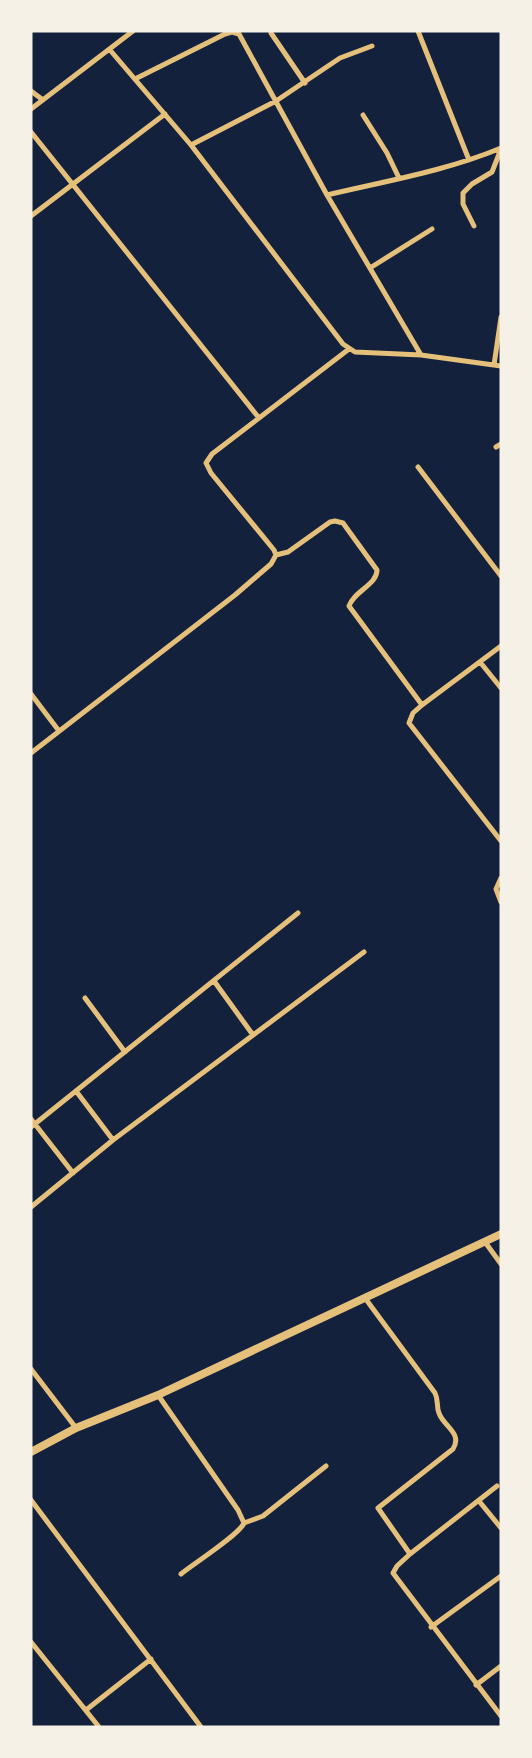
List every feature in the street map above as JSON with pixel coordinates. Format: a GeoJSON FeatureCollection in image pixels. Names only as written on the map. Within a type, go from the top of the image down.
{"type":"FeatureCollection","features":[{"type":"Feature","properties":{"kind":"street"},"geometry":{"type":"LineString","coordinates":[[31,109],[133,31]]}},
{"type":"Feature","properties":{"kind":"street"},"geometry":{"type":"LineString","coordinates":[[418,31],[468,160]]}},
{"type":"Feature","properties":{"kind":"street"},"geometry":{"type":"LineString","coordinates":[[135,79],[225,34],[236,32],[242,38],[328,195],[422,355]]}},
{"type":"Feature","properties":{"kind":"street"},"geometry":{"type":"LineString","coordinates":[[271,33],[305,83]]}},
{"type":"Feature","properties":{"kind":"street"},"geometry":{"type":"LineString","coordinates":[[191,145],[276,101],[340,58],[372,46]]}},
{"type":"Feature","properties":{"kind":"street"},"geometry":{"type":"LineString","coordinates":[[110,50],[191,145],[337,336],[349,349],[356,352],[422,355],[501,366]]}},
{"type":"Feature","properties":{"kind":"street"},"geometry":{"type":"LineString","coordinates":[[31,91],[43,100]]}},
{"type":"Feature","properties":{"kind":"street"},"geometry":{"type":"LineString","coordinates":[[31,216],[165,114]]}},
{"type":"Feature","properties":{"kind":"street"},"geometry":{"type":"LineString","coordinates":[[363,115],[387,153],[398,178]]}},
{"type":"Feature","properties":{"kind":"street"},"geometry":{"type":"LineString","coordinates":[[31,132],[259,418]]}},
{"type":"Feature","properties":{"kind":"street"},"geometry":{"type":"LineString","coordinates":[[328,195],[468,160],[501,148]]}},
{"type":"Feature","properties":{"kind":"street"},"geometry":{"type":"LineString","coordinates":[[474,226],[463,204],[463,193],[472,184],[492,172],[501,148]]}},
{"type":"Feature","properties":{"kind":"street"},"geometry":{"type":"LineString","coordinates":[[370,268],[432,229]]}},
{"type":"Feature","properties":{"kind":"street"},"geometry":{"type":"LineString","coordinates":[[494,365],[501,317]]}},
{"type":"Feature","properties":{"kind":"street"},"geometry":{"type":"LineString","coordinates":[[276,555],[211,473],[206,463],[212,454],[349,349]]}},
{"type":"Feature","properties":{"kind":"street"},"geometry":{"type":"LineString","coordinates":[[418,467],[501,576]]}},
{"type":"Feature","properties":{"kind":"street"},"geometry":{"type":"LineString","coordinates":[[31,752],[235,595],[271,564],[276,555],[288,552],[335,520],[343,523],[377,570],[375,578],[353,598],[349,606],[422,705]]}},
{"type":"Feature","properties":{"kind":"street"},"geometry":{"type":"LineString","coordinates":[[501,646],[422,705],[409,722],[501,842]]}},
{"type":"Feature","properties":{"kind":"street"},"geometry":{"type":"LineString","coordinates":[[480,662],[501,688]]}},
{"type":"Feature","properties":{"kind":"street"},"geometry":{"type":"LineString","coordinates":[[31,694],[59,731]]}},
{"type":"Feature","properties":{"kind":"street"},"geometry":{"type":"LineString","coordinates":[[501,878],[496,890],[501,902]]}},
{"type":"Feature","properties":{"kind":"street"},"geometry":{"type":"LineString","coordinates":[[33,1126],[298,913]]}},
{"type":"Feature","properties":{"kind":"street"},"geometry":{"type":"LineString","coordinates":[[31,1207],[113,1140],[364,952]]}},
{"type":"Feature","properties":{"kind":"street"},"geometry":{"type":"LineString","coordinates":[[214,981],[253,1035]]}},
{"type":"Feature","properties":{"kind":"street"},"geometry":{"type":"LineString","coordinates":[[85,998],[125,1052]]}},
{"type":"Feature","properties":{"kind":"street"},"geometry":{"type":"LineString","coordinates":[[76,1091],[113,1140]]}},
{"type":"Feature","properties":{"kind":"street"},"geometry":{"type":"LineString","coordinates":[[31,1119],[33,1126],[73,1173]]}},
{"type":"Feature","properties":{"kind":"street"},"geometry":{"type":"LineString","coordinates":[[31,1452],[76,1428],[158,1394],[501,1234]]}},
{"type":"Feature","properties":{"kind":"street"},"geometry":{"type":"LineString","coordinates":[[485,1242],[501,1264]]}},
{"type":"Feature","properties":{"kind":"street"},"geometry":{"type":"LineString","coordinates":[[365,1298],[435,1393],[438,1399],[438,1412],[454,1434],[456,1440],[452,1449],[378,1508],[410,1554]]}},
{"type":"Feature","properties":{"kind":"street"},"geometry":{"type":"LineString","coordinates":[[31,1369],[76,1428]]}},
{"type":"Feature","properties":{"kind":"street"},"geometry":{"type":"LineString","coordinates":[[158,1394],[238,1510],[244,1523]]}},
{"type":"Feature","properties":{"kind":"street"},"geometry":{"type":"LineString","coordinates":[[181,1574],[242,1528],[244,1523],[263,1516],[326,1466]]}},
{"type":"Feature","properties":{"kind":"street"},"geometry":{"type":"LineString","coordinates":[[497,1486],[410,1554],[397,1566],[393,1574],[431,1627],[501,1716]]}},
{"type":"Feature","properties":{"kind":"street"},"geometry":{"type":"LineString","coordinates":[[31,1500],[201,1727]]}},
{"type":"Feature","properties":{"kind":"street"},"geometry":{"type":"LineString","coordinates":[[479,1501],[501,1528]]}},
{"type":"Feature","properties":{"kind":"street"},"geometry":{"type":"LineString","coordinates":[[431,1627],[501,1576]]}},
{"type":"Feature","properties":{"kind":"street"},"geometry":{"type":"LineString","coordinates":[[31,1642],[99,1727]]}},
{"type":"Feature","properties":{"kind":"street"},"geometry":{"type":"LineString","coordinates":[[86,1710],[151,1659]]}},
{"type":"Feature","properties":{"kind":"street"},"geometry":{"type":"LineString","coordinates":[[476,1685],[501,1666]]}}]}
